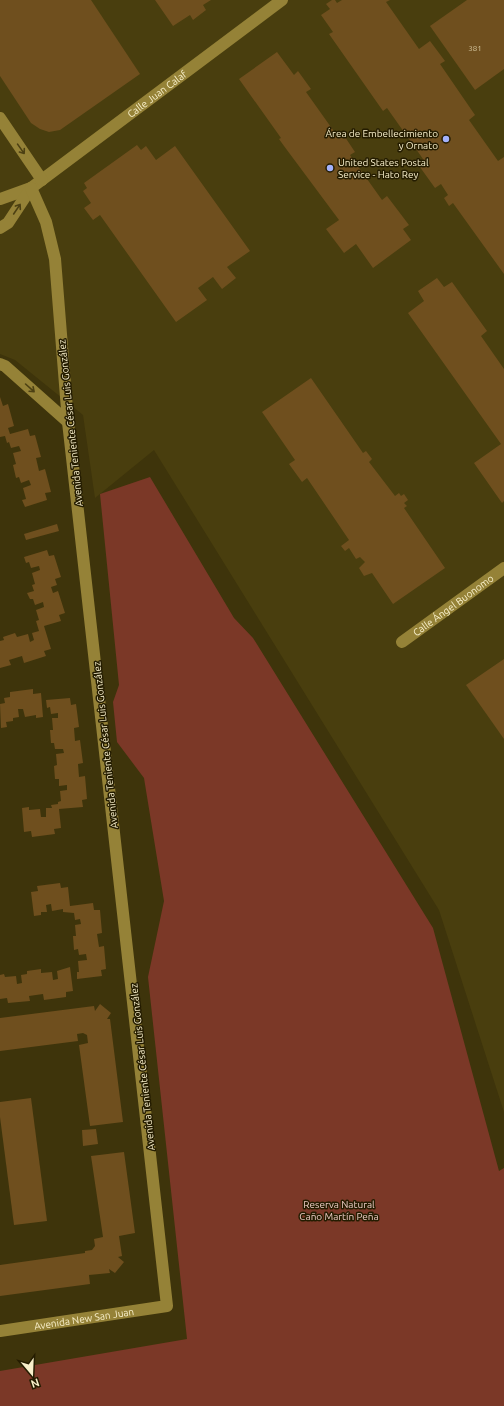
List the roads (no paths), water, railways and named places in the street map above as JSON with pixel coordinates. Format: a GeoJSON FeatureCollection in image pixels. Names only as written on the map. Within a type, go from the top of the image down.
{"type":"FeatureCollection","features":[{"type":"Feature","properties":{"kind":"street","name":"Calle Juan Calaf"},"geometry":{"type":"LineString","coordinates":[[31,188],[282,0]]}},
{"type":"Feature","properties":{"kind":"street"},"geometry":{"type":"LineString","coordinates":[[0,118],[42,180]]}},
{"type":"Feature","properties":{"kind":"street"},"geometry":{"type":"LineString","coordinates":[[0,199],[31,188]]}},
{"type":"Feature","properties":{"kind":"street"},"geometry":{"type":"LineString","coordinates":[[0,228],[8,223],[31,188]]}},
{"type":"Feature","properties":{"kind":"street","name":"Avenida Teniente César Luis González"},"geometry":{"type":"LineString","coordinates":[[31,188],[46,222],[55,259],[68,422],[167,1306]]}},
{"type":"Feature","properties":{"kind":"street"},"geometry":{"type":"LineString","coordinates":[[0,364],[5,366],[68,422]]}},
{"type":"Feature","properties":{"kind":"street","name":"Calle Ángel Buonomo"},"geometry":{"type":"LineString","coordinates":[[402,642],[504,568]]}},
{"type":"Feature","properties":{"kind":"street","name":"Avenida New San Juan"},"geometry":{"type":"LineString","coordinates":[[0,1331],[167,1306]]}},
{"type":"Feature","properties":{"kind":"place","name":"Área de Embellecimiento y Ornato"},"geometry":{"type":"Point","coordinates":[446,139]}},
{"type":"Feature","properties":{"kind":"place","name":"United States Postal Service - Hato Rey"},"geometry":{"type":"Point","coordinates":[330,168]}},
{"type":"Feature","properties":{"kind":"park label","name":"Reserva Natural Caño Martín Peña"},"geometry":{"type":"Point","coordinates":[339,1210]}}]}
